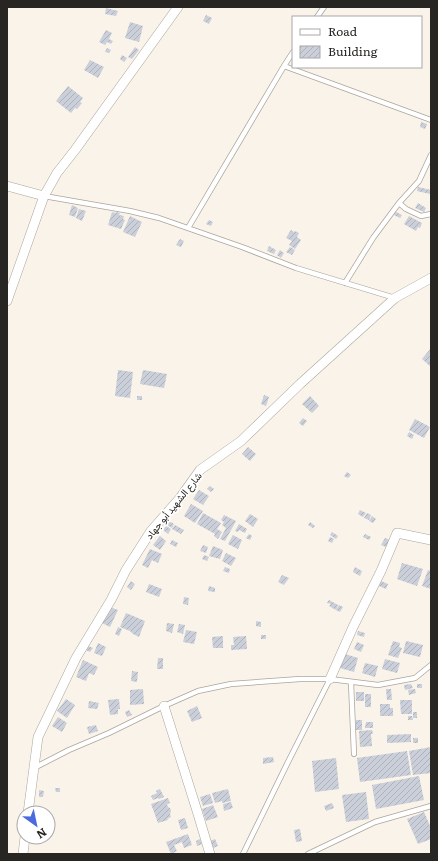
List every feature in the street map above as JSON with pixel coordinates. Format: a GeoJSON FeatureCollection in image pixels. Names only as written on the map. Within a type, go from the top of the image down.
{"type":"FeatureCollection","features":[{"type":"Feature","properties":{"kind":"street"},"geometry":{"type":"LineString","coordinates":[[7,301],[44,196],[57,173],[178,7]]}},
{"type":"Feature","properties":{"kind":"street"},"geometry":{"type":"LineString","coordinates":[[7,186],[44,196]]}},
{"type":"Feature","properties":{"kind":"street","name":"شارع الشهيد أبو جهاد"},"geometry":{"type":"LineString","coordinates":[[29,805],[38,737],[76,658],[111,600],[126,570],[151,531],[180,498],[200,470],[241,441],[300,384],[395,298],[431,278]]}},
{"type":"Feature","properties":{"kind":"street"},"geometry":{"type":"LineString","coordinates":[[330,679],[397,533],[431,540]]}},
{"type":"Feature","properties":{"kind":"street"},"geometry":{"type":"LineString","coordinates":[[164,706],[210,854]]}},
{"type":"Feature","properties":{"kind":"lane"},"geometry":{"type":"LineString","coordinates":[[319,16],[324,7]]}},
{"type":"Feature","properties":{"kind":"lane"},"geometry":{"type":"LineString","coordinates":[[188,228],[292,54]]}},
{"type":"Feature","properties":{"kind":"lane"},"geometry":{"type":"LineString","coordinates":[[284,66],[431,120]]}},
{"type":"Feature","properties":{"kind":"lane"},"geometry":{"type":"LineString","coordinates":[[345,282],[399,203],[419,181],[431,155]]}},
{"type":"Feature","properties":{"kind":"lane"},"geometry":{"type":"LineString","coordinates":[[44,196],[130,211],[159,218],[242,247],[296,268],[395,298]]}},
{"type":"Feature","properties":{"kind":"lane"},"geometry":{"type":"LineString","coordinates":[[399,203],[406,209],[421,216],[431,214]]}},
{"type":"Feature","properties":{"kind":"lane"},"geometry":{"type":"LineString","coordinates":[[34,768],[69,750],[110,733],[198,691],[231,684],[300,679],[330,679],[378,685],[415,678],[431,665]]}},
{"type":"Feature","properties":{"kind":"lane"},"geometry":{"type":"LineString","coordinates":[[243,854],[330,679]]}},
{"type":"Feature","properties":{"kind":"lane"},"geometry":{"type":"LineString","coordinates":[[351,682],[354,754]]}},
{"type":"Feature","properties":{"kind":"lane"},"geometry":{"type":"LineString","coordinates":[[308,854],[375,822],[431,806]]}},
{"type":"Feature","properties":{"kind":"building"},"geometry":{"type":"Polygon","coordinates":[[[106,8],[118,11],[116,16],[105,14],[106,8]]]}},
{"type":"Feature","properties":{"kind":"building"},"geometry":{"type":"Polygon","coordinates":[[[206,15],[212,18],[209,24],[203,21],[206,15]]]}},
{"type":"Feature","properties":{"kind":"building"},"geometry":{"type":"Polygon","coordinates":[[[130,22],[143,26],[139,42],[125,38],[130,22]]]}},
{"type":"Feature","properties":{"kind":"building"},"geometry":{"type":"Polygon","coordinates":[[[106,30],[112,33],[109,39],[113,41],[111,44],[107,42],[105,45],[99,42],[106,30]]]}},
{"type":"Feature","properties":{"kind":"building"},"geometry":{"type":"Polygon","coordinates":[[[135,47],[139,50],[132,59],[128,57],[135,47]]]}},
{"type":"Feature","properties":{"kind":"building"},"geometry":{"type":"Polygon","coordinates":[[[107,48],[111,50],[109,53],[105,52],[107,48]]]}},
{"type":"Feature","properties":{"kind":"building"},"geometry":{"type":"Polygon","coordinates":[[[122,55],[127,58],[124,62],[120,59],[122,55]]]}},
{"type":"Feature","properties":{"kind":"building"},"geometry":{"type":"Polygon","coordinates":[[[90,60],[104,67],[98,78],[84,70],[90,60]]]}},
{"type":"Feature","properties":{"kind":"building"},"geometry":{"type":"Polygon","coordinates":[[[68,86],[83,98],[80,102],[82,103],[71,113],[56,101],[68,86]]]}},
{"type":"Feature","properties":{"kind":"building"},"geometry":{"type":"Polygon","coordinates":[[[421,122],[427,124],[425,129],[420,127],[421,122]]]}},
{"type":"Feature","properties":{"kind":"building"},"geometry":{"type":"Polygon","coordinates":[[[418,187],[431,190],[430,194],[417,191],[418,187]]]}},
{"type":"Feature","properties":{"kind":"building"},"geometry":{"type":"Polygon","coordinates":[[[418,203],[426,208],[424,212],[415,208],[418,203]]]}},
{"type":"Feature","properties":{"kind":"building"},"geometry":{"type":"Polygon","coordinates":[[[72,205],[78,208],[75,217],[69,215],[72,205]]]}},
{"type":"Feature","properties":{"kind":"building"},"geometry":{"type":"Polygon","coordinates":[[[79,209],[86,211],[82,221],[76,218],[79,209]]]}},
{"type":"Feature","properties":{"kind":"building"},"geometry":{"type":"Polygon","coordinates":[[[112,212],[120,213],[119,215],[124,216],[123,219],[125,220],[121,229],[108,225],[112,212]]]}},
{"type":"Feature","properties":{"kind":"building"},"geometry":{"type":"Polygon","coordinates":[[[396,212],[402,215],[400,218],[394,215],[396,212]]]}},
{"type":"Feature","properties":{"kind":"building"},"geometry":{"type":"Polygon","coordinates":[[[130,216],[142,222],[135,237],[123,232],[130,216]]]}},
{"type":"Feature","properties":{"kind":"building"},"geometry":{"type":"Polygon","coordinates":[[[409,216],[422,223],[420,228],[418,227],[416,231],[404,224],[409,216]]]}},
{"type":"Feature","properties":{"kind":"building"},"geometry":{"type":"Polygon","coordinates":[[[209,220],[213,222],[211,226],[206,224],[209,220]]]}},
{"type":"Feature","properties":{"kind":"building"},"geometry":{"type":"Polygon","coordinates":[[[291,230],[299,233],[297,237],[301,240],[295,249],[289,245],[292,241],[286,238],[291,230]]]}},
{"type":"Feature","properties":{"kind":"building"},"geometry":{"type":"Polygon","coordinates":[[[180,239],[184,241],[181,247],[176,245],[180,239]]]}},
{"type":"Feature","properties":{"kind":"building"},"geometry":{"type":"Polygon","coordinates":[[[269,246],[276,250],[274,254],[267,251],[269,246]]]}},
{"type":"Feature","properties":{"kind":"building"},"geometry":{"type":"Polygon","coordinates":[[[290,247],[295,250],[292,255],[286,252],[290,247]]]}},
{"type":"Feature","properties":{"kind":"building"},"geometry":{"type":"Polygon","coordinates":[[[280,250],[284,253],[281,258],[277,255],[280,250]]]}},
{"type":"Feature","properties":{"kind":"building"},"geometry":{"type":"Polygon","coordinates":[[[431,348],[431,367],[422,359],[431,348]]]}},
{"type":"Feature","properties":{"kind":"building"},"geometry":{"type":"Polygon","coordinates":[[[118,370],[133,372],[130,398],[115,396],[118,370]]]}},
{"type":"Feature","properties":{"kind":"building"},"geometry":{"type":"Polygon","coordinates":[[[143,370],[167,374],[164,388],[140,384],[143,370]]]}},
{"type":"Feature","properties":{"kind":"building"},"geometry":{"type":"Polygon","coordinates":[[[264,395],[269,397],[266,406],[261,404],[264,395]]]}},
{"type":"Feature","properties":{"kind":"building"},"geometry":{"type":"Polygon","coordinates":[[[137,396],[142,396],[142,400],[137,400],[137,396]]]}},
{"type":"Feature","properties":{"kind":"building"},"geometry":{"type":"Polygon","coordinates":[[[310,396],[319,406],[312,413],[302,404],[310,396]]]}},
{"type":"Feature","properties":{"kind":"building"},"geometry":{"type":"Polygon","coordinates":[[[303,418],[307,421],[303,426],[299,423],[303,418]]]}},
{"type":"Feature","properties":{"kind":"building"},"geometry":{"type":"Polygon","coordinates":[[[415,419],[430,427],[424,438],[409,430],[415,419]]]}},
{"type":"Feature","properties":{"kind":"building"},"geometry":{"type":"Polygon","coordinates":[[[409,432],[414,435],[412,439],[407,436],[409,432]]]}},
{"type":"Feature","properties":{"kind":"building"},"geometry":{"type":"Polygon","coordinates":[[[248,447],[256,454],[250,461],[242,454],[248,447]]]}},
{"type":"Feature","properties":{"kind":"building"},"geometry":{"type":"Polygon","coordinates":[[[347,472],[351,475],[348,478],[344,476],[347,472]]]}},
{"type":"Feature","properties":{"kind":"building"},"geometry":{"type":"Polygon","coordinates":[[[210,486],[214,489],[211,492],[207,489],[210,486]]]}},
{"type":"Feature","properties":{"kind":"building"},"geometry":{"type":"Polygon","coordinates":[[[199,490],[209,496],[203,505],[193,499],[199,490]]]}},
{"type":"Feature","properties":{"kind":"building"},"geometry":{"type":"Polygon","coordinates":[[[191,504],[203,511],[195,523],[184,516],[191,504]]]}},
{"type":"Feature","properties":{"kind":"building"},"geometry":{"type":"Polygon","coordinates":[[[360,510],[366,513],[363,517],[358,514],[360,510]]]}},
{"type":"Feature","properties":{"kind":"building"},"geometry":{"type":"Polygon","coordinates":[[[203,513],[221,523],[217,529],[222,532],[218,539],[214,536],[215,534],[197,524],[203,513]]]}},
{"type":"Feature","properties":{"kind":"building"},"geometry":{"type":"Polygon","coordinates":[[[367,513],[371,515],[369,520],[364,518],[367,513]]]}},
{"type":"Feature","properties":{"kind":"building"},"geometry":{"type":"Polygon","coordinates":[[[250,514],[258,519],[253,527],[245,521],[250,514]]]}},
{"type":"Feature","properties":{"kind":"building"},"geometry":{"type":"Polygon","coordinates":[[[224,515],[236,521],[225,541],[220,539],[226,528],[222,525],[224,522],[221,520],[224,515]]]}},
{"type":"Feature","properties":{"kind":"building"},"geometry":{"type":"Polygon","coordinates":[[[372,516],[376,519],[373,523],[369,521],[372,516]]]}},
{"type":"Feature","properties":{"kind":"building"},"geometry":{"type":"Polygon","coordinates":[[[169,521],[174,524],[172,528],[167,525],[169,521]]]}},
{"type":"Feature","properties":{"kind":"building"},"geometry":{"type":"Polygon","coordinates":[[[310,522],[315,526],[313,528],[308,525],[310,522]]]}},
{"type":"Feature","properties":{"kind":"building"},"geometry":{"type":"Polygon","coordinates":[[[239,524],[247,529],[245,533],[239,530],[238,532],[235,531],[239,524]]]}},
{"type":"Feature","properties":{"kind":"building"},"geometry":{"type":"Polygon","coordinates":[[[175,525],[184,530],[181,534],[172,529],[175,525]]]}},
{"type":"Feature","properties":{"kind":"building"},"geometry":{"type":"Polygon","coordinates":[[[166,526],[171,529],[168,534],[163,530],[166,526]]]}},
{"type":"Feature","properties":{"kind":"building"},"geometry":{"type":"Polygon","coordinates":[[[332,532],[338,536],[336,539],[330,535],[332,532]]]}},
{"type":"Feature","properties":{"kind":"building"},"geometry":{"type":"Polygon","coordinates":[[[249,534],[252,536],[250,540],[246,538],[249,534]]]}},
{"type":"Feature","properties":{"kind":"building"},"geometry":{"type":"Polygon","coordinates":[[[365,534],[371,537],[369,540],[363,537],[365,534]]]}},
{"type":"Feature","properties":{"kind":"building"},"geometry":{"type":"Polygon","coordinates":[[[233,535],[242,540],[238,549],[228,544],[233,535]]]}},
{"type":"Feature","properties":{"kind":"building"},"geometry":{"type":"Polygon","coordinates":[[[160,536],[166,541],[160,550],[153,545],[160,536]]]}},
{"type":"Feature","properties":{"kind":"building"},"geometry":{"type":"Polygon","coordinates":[[[330,537],[334,539],[332,543],[328,541],[330,537]]]}},
{"type":"Feature","properties":{"kind":"building"},"geometry":{"type":"Polygon","coordinates":[[[385,538],[390,540],[386,547],[381,545],[385,538]]]}},
{"type":"Feature","properties":{"kind":"building"},"geometry":{"type":"Polygon","coordinates":[[[172,540],[178,543],[176,547],[170,544],[172,540]]]}},
{"type":"Feature","properties":{"kind":"building"},"geometry":{"type":"Polygon","coordinates":[[[203,545],[208,547],[206,553],[200,551],[203,545]]]}},
{"type":"Feature","properties":{"kind":"building"},"geometry":{"type":"Polygon","coordinates":[[[213,546],[223,550],[220,559],[209,556],[213,546]]]}},
{"type":"Feature","properties":{"kind":"building"},"geometry":{"type":"Polygon","coordinates":[[[150,549],[162,554],[158,563],[152,560],[148,568],[142,565],[150,549]]]}},
{"type":"Feature","properties":{"kind":"building"},"geometry":{"type":"Polygon","coordinates":[[[226,553],[236,558],[231,566],[222,561],[226,553]]]}},
{"type":"Feature","properties":{"kind":"building"},"geometry":{"type":"Polygon","coordinates":[[[204,555],[209,557],[207,561],[202,559],[204,555]]]}},
{"type":"Feature","properties":{"kind":"building"},"geometry":{"type":"Polygon","coordinates":[[[402,563],[423,569],[417,586],[397,579],[402,563]]]}},
{"type":"Feature","properties":{"kind":"building"},"geometry":{"type":"Polygon","coordinates":[[[225,567],[230,569],[229,573],[223,571],[225,567]]]}},
{"type":"Feature","properties":{"kind":"building"},"geometry":{"type":"Polygon","coordinates":[[[355,567],[362,571],[360,576],[353,572],[355,567]]]}},
{"type":"Feature","properties":{"kind":"building"},"geometry":{"type":"Polygon","coordinates":[[[428,570],[431,571],[431,589],[422,586],[428,570]]]}},
{"type":"Feature","properties":{"kind":"building"},"geometry":{"type":"Polygon","coordinates":[[[282,575],[289,578],[284,585],[278,582],[282,575]]]}},
{"type":"Feature","properties":{"kind":"building"},"geometry":{"type":"Polygon","coordinates":[[[131,581],[135,584],[131,590],[127,587],[131,581]]]}},
{"type":"Feature","properties":{"kind":"building"},"geometry":{"type":"Polygon","coordinates":[[[381,581],[388,584],[386,589],[379,586],[381,581]]]}},
{"type":"Feature","properties":{"kind":"building"},"geometry":{"type":"Polygon","coordinates":[[[149,584],[162,589],[159,597],[146,592],[149,584]]]}},
{"type":"Feature","properties":{"kind":"building"},"geometry":{"type":"Polygon","coordinates":[[[209,586],[215,588],[215,592],[208,591],[209,586]]]}},
{"type":"Feature","properties":{"kind":"building"},"geometry":{"type":"Polygon","coordinates":[[[184,597],[189,598],[188,605],[183,604],[184,597]]]}},
{"type":"Feature","properties":{"kind":"building"},"geometry":{"type":"Polygon","coordinates":[[[329,600],[338,605],[336,610],[329,606],[331,604],[327,603],[329,600]]]}},
{"type":"Feature","properties":{"kind":"building"},"geometry":{"type":"Polygon","coordinates":[[[339,605],[343,607],[340,612],[336,610],[339,605]]]}},
{"type":"Feature","properties":{"kind":"building"},"geometry":{"type":"Polygon","coordinates":[[[110,607],[118,610],[110,627],[102,623],[110,607]]]}},
{"type":"Feature","properties":{"kind":"building"},"geometry":{"type":"Polygon","coordinates":[[[126,613],[145,621],[139,637],[120,627],[126,613]]]}},
{"type":"Feature","properties":{"kind":"building"},"geometry":{"type":"Polygon","coordinates":[[[256,621],[261,622],[261,627],[256,626],[256,621]]]}},
{"type":"Feature","properties":{"kind":"building"},"geometry":{"type":"Polygon","coordinates":[[[167,623],[174,624],[172,633],[166,631],[167,623]]]}},
{"type":"Feature","properties":{"kind":"building"},"geometry":{"type":"Polygon","coordinates":[[[179,624],[185,625],[183,634],[177,632],[179,624]]]}},
{"type":"Feature","properties":{"kind":"building"},"geometry":{"type":"Polygon","coordinates":[[[118,627],[122,629],[119,636],[115,634],[118,627]]]}},
{"type":"Feature","properties":{"kind":"building"},"geometry":{"type":"Polygon","coordinates":[[[186,630],[197,632],[194,644],[183,642],[186,630]]]}},
{"type":"Feature","properties":{"kind":"building"},"geometry":{"type":"Polygon","coordinates":[[[358,631],[365,633],[364,637],[357,635],[358,631]]]}},
{"type":"Feature","properties":{"kind":"building"},"geometry":{"type":"Polygon","coordinates":[[[261,635],[266,635],[266,639],[261,639],[261,635]]]}},
{"type":"Feature","properties":{"kind":"building"},"geometry":{"type":"Polygon","coordinates":[[[223,636],[223,648],[213,648],[212,637],[223,636]]]}},
{"type":"Feature","properties":{"kind":"building"},"geometry":{"type":"Polygon","coordinates":[[[246,636],[247,649],[231,650],[231,645],[234,645],[233,637],[246,636]]]}},
{"type":"Feature","properties":{"kind":"building"},"geometry":{"type":"Polygon","coordinates":[[[393,641],[400,643],[399,647],[402,648],[398,658],[388,655],[393,641]]]}},
{"type":"Feature","properties":{"kind":"building"},"geometry":{"type":"Polygon","coordinates":[[[406,641],[423,645],[420,657],[403,653],[406,641]]]}},
{"type":"Feature","properties":{"kind":"building"},"geometry":{"type":"Polygon","coordinates":[[[357,642],[364,645],[361,652],[354,649],[357,642]]]}},
{"type":"Feature","properties":{"kind":"building"},"geometry":{"type":"Polygon","coordinates":[[[98,643],[106,647],[102,656],[94,653],[98,643]]]}},
{"type":"Feature","properties":{"kind":"building"},"geometry":{"type":"Polygon","coordinates":[[[88,646],[93,648],[90,652],[86,650],[88,646]]]}},
{"type":"Feature","properties":{"kind":"building"},"geometry":{"type":"Polygon","coordinates":[[[345,654],[358,658],[354,672],[340,668],[345,654]]]}},
{"type":"Feature","properties":{"kind":"building"},"geometry":{"type":"Polygon","coordinates":[[[158,658],[163,658],[163,669],[157,669],[158,658]]]}},
{"type":"Feature","properties":{"kind":"building"},"geometry":{"type":"Polygon","coordinates":[[[385,659],[400,663],[397,673],[382,669],[385,659]]]}},
{"type":"Feature","properties":{"kind":"building"},"geometry":{"type":"Polygon","coordinates":[[[83,660],[98,667],[94,675],[89,673],[86,681],[76,677],[83,660]]]}},
{"type":"Feature","properties":{"kind":"building"},"geometry":{"type":"Polygon","coordinates":[[[365,663],[378,666],[375,677],[362,673],[365,663]]]}},
{"type":"Feature","properties":{"kind":"building"},"geometry":{"type":"Polygon","coordinates":[[[132,671],[138,672],[137,682],[131,681],[132,671]]]}},
{"type":"Feature","properties":{"kind":"building"},"geometry":{"type":"Polygon","coordinates":[[[411,684],[413,688],[405,690],[404,685],[411,684]]]}},
{"type":"Feature","properties":{"kind":"building"},"geometry":{"type":"Polygon","coordinates":[[[417,684],[422,684],[422,688],[417,688],[417,684]]]}},
{"type":"Feature","properties":{"kind":"building"},"geometry":{"type":"Polygon","coordinates":[[[143,689],[144,704],[130,705],[130,690],[143,689]]]}},
{"type":"Feature","properties":{"kind":"building"},"geometry":{"type":"Polygon","coordinates":[[[386,689],[391,689],[392,700],[387,700],[386,689]]]}},
{"type":"Feature","properties":{"kind":"building"},"geometry":{"type":"Polygon","coordinates":[[[415,689],[416,693],[409,695],[408,690],[415,689]]]}},
{"type":"Feature","properties":{"kind":"building"},"geometry":{"type":"Polygon","coordinates":[[[356,692],[364,692],[364,701],[356,701],[356,692]]]}},
{"type":"Feature","properties":{"kind":"building"},"geometry":{"type":"Polygon","coordinates":[[[365,694],[371,694],[371,707],[365,707],[365,694]]]}},
{"type":"Feature","properties":{"kind":"building"},"geometry":{"type":"Polygon","coordinates":[[[66,699],[75,705],[67,718],[57,711],[66,699]]]}},
{"type":"Feature","properties":{"kind":"building"},"geometry":{"type":"Polygon","coordinates":[[[119,699],[120,709],[118,709],[118,714],[110,715],[108,700],[119,699]]]}},
{"type":"Feature","properties":{"kind":"building"},"geometry":{"type":"Polygon","coordinates":[[[400,700],[412,700],[412,714],[401,714],[400,700]]]}},
{"type":"Feature","properties":{"kind":"building"},"geometry":{"type":"Polygon","coordinates":[[[89,701],[99,703],[97,709],[88,708],[89,701]]]}},
{"type":"Feature","properties":{"kind":"building"},"geometry":{"type":"Polygon","coordinates":[[[380,704],[390,704],[390,708],[393,708],[393,716],[380,716],[380,704]]]}},
{"type":"Feature","properties":{"kind":"building"},"geometry":{"type":"Polygon","coordinates":[[[197,706],[202,718],[192,722],[187,711],[197,706]]]}},
{"type":"Feature","properties":{"kind":"building"},"geometry":{"type":"Polygon","coordinates":[[[129,710],[132,715],[127,717],[125,712],[129,710]]]}},
{"type":"Feature","properties":{"kind":"building"},"geometry":{"type":"Polygon","coordinates":[[[413,712],[417,712],[417,718],[413,718],[413,712]]]}},
{"type":"Feature","properties":{"kind":"building"},"geometry":{"type":"Polygon","coordinates":[[[408,716],[412,716],[413,720],[408,720],[408,716]]]}},
{"type":"Feature","properties":{"kind":"building"},"geometry":{"type":"Polygon","coordinates":[[[58,717],[67,723],[62,732],[52,726],[58,717]]]}},
{"type":"Feature","properties":{"kind":"building"},"geometry":{"type":"Polygon","coordinates":[[[356,720],[362,720],[362,730],[356,730],[356,720]]]}},
{"type":"Feature","properties":{"kind":"building"},"geometry":{"type":"Polygon","coordinates":[[[366,722],[373,722],[373,728],[365,728],[366,722]]]}},
{"type":"Feature","properties":{"kind":"building"},"geometry":{"type":"Polygon","coordinates":[[[96,725],[98,731],[89,734],[87,727],[96,725]]]}},
{"type":"Feature","properties":{"kind":"building"},"geometry":{"type":"Polygon","coordinates":[[[372,730],[372,746],[360,747],[359,731],[372,730]]]}},
{"type":"Feature","properties":{"kind":"building"},"geometry":{"type":"Polygon","coordinates":[[[411,734],[411,742],[387,743],[387,735],[411,734]]]}},
{"type":"Feature","properties":{"kind":"building"},"geometry":{"type":"Polygon","coordinates":[[[413,738],[418,738],[418,743],[413,743],[413,738]]]}},
{"type":"Feature","properties":{"kind":"building"},"geometry":{"type":"Polygon","coordinates":[[[431,747],[431,773],[413,775],[409,751],[431,747]]]}},
{"type":"Feature","properties":{"kind":"building"},"geometry":{"type":"Polygon","coordinates":[[[407,751],[411,775],[360,782],[357,758],[407,751]]]}},
{"type":"Feature","properties":{"kind":"building"},"geometry":{"type":"Polygon","coordinates":[[[273,757],[274,762],[263,764],[263,758],[273,757]]]}},
{"type":"Feature","properties":{"kind":"building"},"geometry":{"type":"Polygon","coordinates":[[[336,758],[339,789],[315,792],[312,761],[336,758]]]}},
{"type":"Feature","properties":{"kind":"building"},"geometry":{"type":"Polygon","coordinates":[[[419,776],[424,800],[376,809],[372,785],[419,776]]]}},
{"type":"Feature","properties":{"kind":"building"},"geometry":{"type":"Polygon","coordinates":[[[55,788],[60,788],[60,792],[56,792],[55,788]]]}},
{"type":"Feature","properties":{"kind":"building"},"geometry":{"type":"Polygon","coordinates":[[[160,789],[164,797],[153,800],[151,796],[157,793],[156,791],[160,789]]]}},
{"type":"Feature","properties":{"kind":"building"},"geometry":{"type":"Polygon","coordinates":[[[228,789],[231,801],[215,803],[212,793],[228,789]]]}},
{"type":"Feature","properties":{"kind":"building"},"geometry":{"type":"Polygon","coordinates":[[[39,790],[44,791],[43,797],[39,797],[39,790]]]}},
{"type":"Feature","properties":{"kind":"building"},"geometry":{"type":"Polygon","coordinates":[[[366,792],[369,819],[346,822],[342,795],[366,792]]]}},
{"type":"Feature","properties":{"kind":"building"},"geometry":{"type":"Polygon","coordinates":[[[210,794],[213,803],[203,806],[200,797],[210,794]]]}},
{"type":"Feature","properties":{"kind":"building"},"geometry":{"type":"Polygon","coordinates":[[[168,798],[170,803],[167,804],[171,811],[171,817],[167,819],[168,820],[158,823],[151,804],[168,798]]]}},
{"type":"Feature","properties":{"kind":"building"},"geometry":{"type":"Polygon","coordinates":[[[231,802],[233,808],[224,811],[223,804],[231,802]]]}},
{"type":"Feature","properties":{"kind":"building"},"geometry":{"type":"Polygon","coordinates":[[[332,803],[334,808],[326,811],[324,806],[332,803]]]}},
{"type":"Feature","properties":{"kind":"building"},"geometry":{"type":"Polygon","coordinates":[[[213,805],[218,817],[206,821],[202,809],[213,805]]]}},
{"type":"Feature","properties":{"kind":"building"},"geometry":{"type":"Polygon","coordinates":[[[424,812],[431,828],[431,839],[418,844],[407,819],[424,812]]]}},
{"type":"Feature","properties":{"kind":"building"},"geometry":{"type":"Polygon","coordinates":[[[185,818],[188,828],[181,830],[178,820],[185,818]]]}},
{"type":"Feature","properties":{"kind":"building"},"geometry":{"type":"Polygon","coordinates":[[[300,829],[302,841],[296,842],[294,830],[300,829]]]}},
{"type":"Feature","properties":{"kind":"building"},"geometry":{"type":"Polygon","coordinates":[[[188,834],[192,845],[184,848],[182,842],[174,845],[177,851],[171,854],[166,842],[188,834]]]}},
{"type":"Feature","properties":{"kind":"building"},"geometry":{"type":"Polygon","coordinates":[[[200,839],[202,844],[197,846],[196,841],[200,839]]]}},
{"type":"Feature","properties":{"kind":"building"},"geometry":{"type":"Polygon","coordinates":[[[215,839],[218,846],[213,848],[210,841],[215,839]]]}}]}
